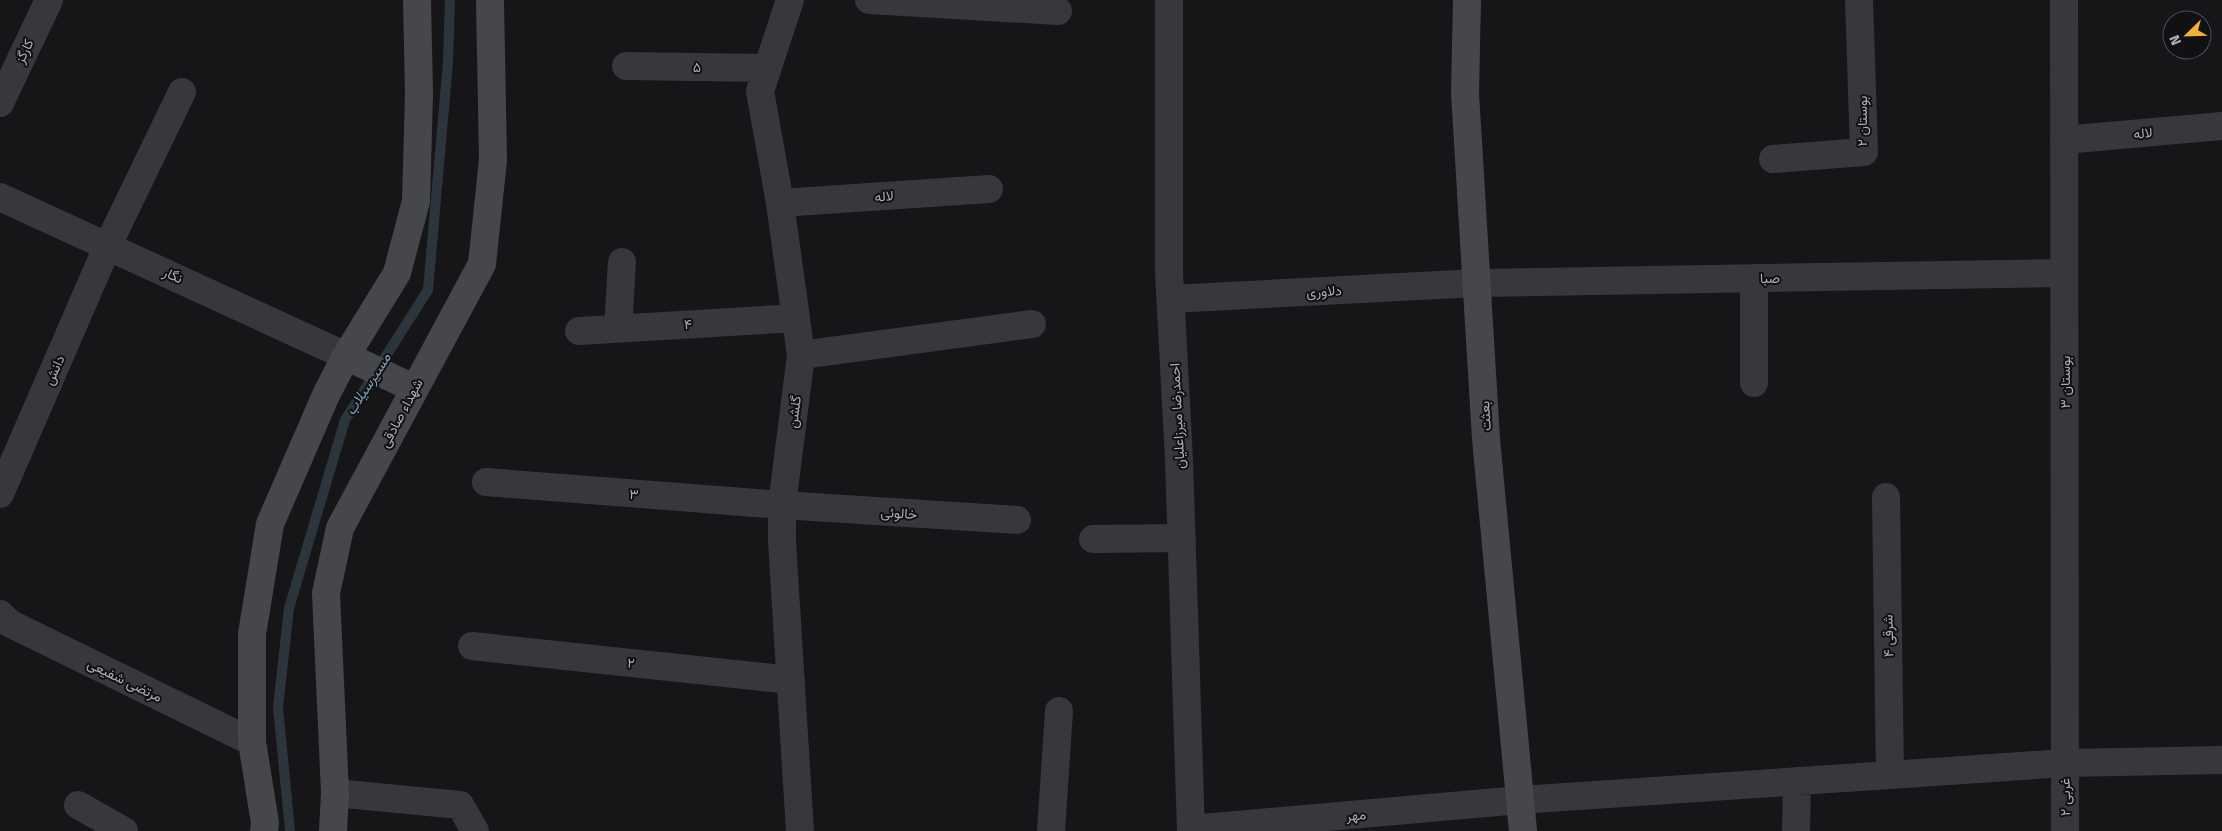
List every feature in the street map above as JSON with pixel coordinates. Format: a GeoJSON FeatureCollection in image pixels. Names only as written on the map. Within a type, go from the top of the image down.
{"type":"FeatureCollection","features":[{"type":"Feature","properties":{"kind":"street","name":"کارگز"},"geometry":{"type":"LineString","coordinates":[[0,103],[49,0]]}},
{"type":"Feature","properties":{"kind":"street"},"geometry":{"type":"LineString","coordinates":[[264,831],[252,742],[252,634],[270,524],[326,395],[346,356],[397,273],[416,201],[419,94],[417,0]]}},
{"type":"Feature","properties":{"kind":"street","name":"شهداء صادقی"},"geometry":{"type":"LineString","coordinates":[[333,831],[335,793],[326,594],[340,528],[482,264],[493,160],[490,0]]}},
{"type":"Feature","properties":{"kind":"street","name":"گلشن"},"geometry":{"type":"LineString","coordinates":[[790,0],[760,91],[780,203],[801,355],[782,505],[782,542],[800,831]]}},
{"type":"Feature","properties":{"kind":"street"},"geometry":{"type":"LineString","coordinates":[[869,0],[1058,11]]}},
{"type":"Feature","properties":{"kind":"street","name":"احمدرضا میرزاعلیان"},"geometry":{"type":"LineString","coordinates":[[1169,0],[1171,299],[1182,538],[1191,830]]}},
{"type":"Feature","properties":{"kind":"street","name":"بعثت"},"geometry":{"type":"LineString","coordinates":[[1467,0],[1465,93],[1486,439],[1523,831]]}},
{"type":"Feature","properties":{"kind":"street","name":"بوستان ۲"},"geometry":{"type":"LineString","coordinates":[[1773,159],[1864,152],[1859,0]]}},
{"type":"Feature","properties":{"kind":"street","name":"بوستان ۳"},"geometry":{"type":"LineString","coordinates":[[2064,0],[2065,763]]}},
{"type":"Feature","properties":{"kind":"street","name":"۵"},"geometry":{"type":"LineString","coordinates":[[626,66],[767,68]]}},
{"type":"Feature","properties":{"kind":"street","name":"دانش"},"geometry":{"type":"LineString","coordinates":[[0,494],[108,245],[182,92]]}},
{"type":"Feature","properties":{"kind":"street","name":"لاله"},"geometry":{"type":"LineString","coordinates":[[2064,140],[2222,126]]}},
{"type":"Feature","properties":{"kind":"street","name":"لاله"},"geometry":{"type":"LineString","coordinates":[[780,203],[989,188]]}},
{"type":"Feature","properties":{"kind":"street","name":"نگار"},"geometry":{"type":"LineString","coordinates":[[0,197],[346,356]]}},
{"type":"Feature","properties":{"kind":"street"},"geometry":{"type":"LineString","coordinates":[[618,328],[622,262]]}},
{"type":"Feature","properties":{"kind":"street","name":"صبا"},"geometry":{"type":"LineString","coordinates":[[1476,283],[2064,273]]}},
{"type":"Feature","properties":{"kind":"street"},"geometry":{"type":"LineString","coordinates":[[1754,278],[1754,383]]}},
{"type":"Feature","properties":{"kind":"street","name":"دلاوری"},"geometry":{"type":"LineString","coordinates":[[1171,299],[1476,283]]}},
{"type":"Feature","properties":{"kind":"street","name":"۴"},"geometry":{"type":"LineString","coordinates":[[580,331],[796,318]]}},
{"type":"Feature","properties":{"kind":"street"},"geometry":{"type":"LineString","coordinates":[[801,355],[1032,324]]}},
{"type":"Feature","properties":{"kind":"street"},"geometry":{"type":"LineString","coordinates":[[346,356],[414,388]]}},
{"type":"Feature","properties":{"kind":"street","name":"۳"},"geometry":{"type":"LineString","coordinates":[[486,482],[782,505]]}},
{"type":"Feature","properties":{"kind":"street","name":"۴ شرقی"},"geometry":{"type":"LineString","coordinates":[[1886,497],[1890,775]]}},
{"type":"Feature","properties":{"kind":"street","name":"خالوئی"},"geometry":{"type":"LineString","coordinates":[[782,505],[1017,520]]}},
{"type":"Feature","properties":{"kind":"street"},"geometry":{"type":"LineString","coordinates":[[1093,539],[1182,538]]}},
{"type":"Feature","properties":{"kind":"street","name":"مرتضی شفیعی"},"geometry":{"type":"LineString","coordinates":[[0,614],[9,623],[252,742]]}},
{"type":"Feature","properties":{"kind":"street","name":"۲"},"geometry":{"type":"LineString","coordinates":[[472,646],[791,680]]}},
{"type":"Feature","properties":{"kind":"street"},"geometry":{"type":"LineString","coordinates":[[1051,831],[1060,711]]}},
{"type":"Feature","properties":{"kind":"street","name":"مهر"},"geometry":{"type":"LineString","coordinates":[[1191,830],[1363,823],[1520,800],[1797,781],[2065,763],[2222,760]]}},
{"type":"Feature","properties":{"kind":"street","name":"۲ غربی"},"geometry":{"type":"LineString","coordinates":[[2065,763],[2066,831]]}},
{"type":"Feature","properties":{"kind":"street"},"geometry":{"type":"LineString","coordinates":[[1796,831],[1797,781]]}},
{"type":"Feature","properties":{"kind":"street"},"geometry":{"type":"LineString","coordinates":[[335,793],[460,805],[475,831]]}},
{"type":"Feature","properties":{"kind":"street"},"geometry":{"type":"LineString","coordinates":[[78,805],[124,831]]}},
{"type":"Feature","properties":{"kind":"waterway","name":"مسیرسیلاب"},"geometry":{"type":"LineString","coordinates":[[290,831],[278,707],[289,608],[345,420],[428,290],[448,62],[450,0]]}}]}
